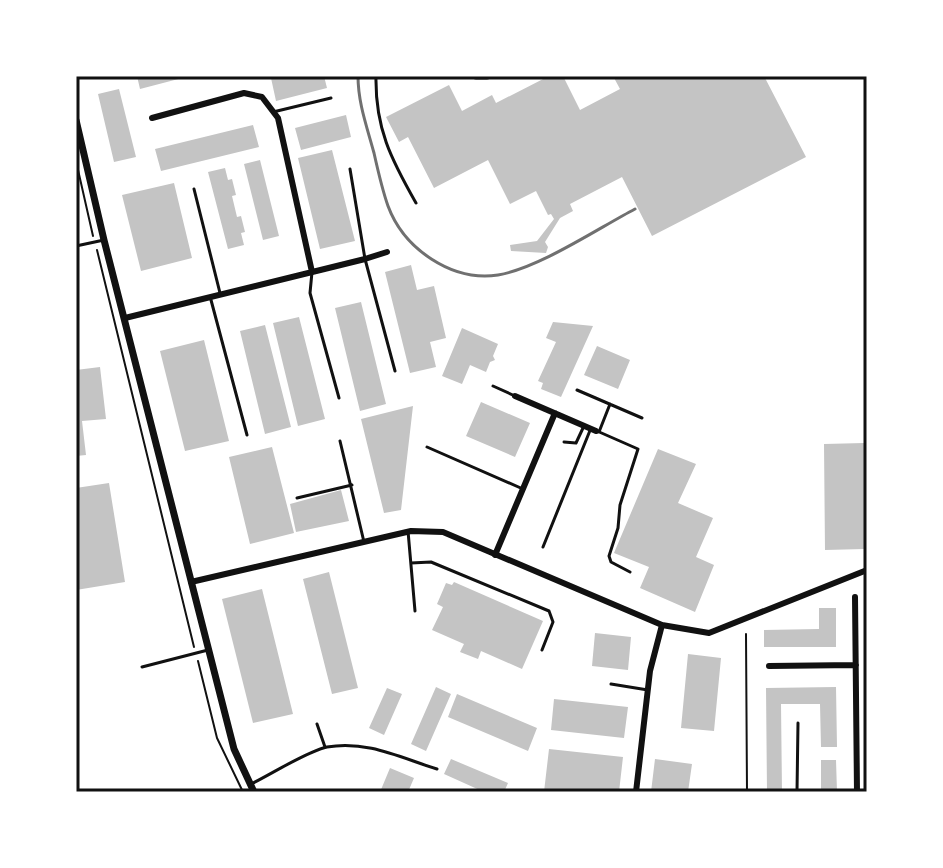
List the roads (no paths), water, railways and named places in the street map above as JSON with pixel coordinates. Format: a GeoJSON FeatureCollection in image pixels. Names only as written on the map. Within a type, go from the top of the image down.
{"type":"FeatureCollection","features":[{"type":"Feature","properties":{"kind":"street"},"geometry":{"type":"LineString","coordinates":[[476,76],[487,76]]}},
{"type":"Feature","properties":{"kind":"street"},"geometry":{"type":"LineString","coordinates":[[152,118],[244,93],[262,97],[278,118],[312,272]]}},
{"type":"Feature","properties":{"kind":"street"},"geometry":{"type":"LineString","coordinates":[[76,120],[99,241],[125,318],[234,749],[252,788]]}},
{"type":"Feature","properties":{"kind":"street"},"geometry":{"type":"LineString","coordinates":[[125,318],[387,252]]}},
{"type":"Feature","properties":{"kind":"street"},"geometry":{"type":"LineString","coordinates":[[515,396],[592,429]]}},
{"type":"Feature","properties":{"kind":"street"},"geometry":{"type":"LineString","coordinates":[[495,555],[555,413]]}},
{"type":"Feature","properties":{"kind":"street"},"geometry":{"type":"LineString","coordinates":[[191,582],[408,531],[443,532],[662,625],[709,633],[867,570]]}},
{"type":"Feature","properties":{"kind":"street"},"geometry":{"type":"LineString","coordinates":[[855,597],[857,792]]}},
{"type":"Feature","properties":{"kind":"street"},"geometry":{"type":"LineString","coordinates":[[636,792],[650,671],[662,625]]}},
{"type":"Feature","properties":{"kind":"street"},"geometry":{"type":"LineString","coordinates":[[769,666],[856,665]]}},
{"type":"Feature","properties":{"kind":"street"},"geometry":{"type":"LineString","coordinates":[[856,698],[867,698]]}},
{"type":"Feature","properties":{"kind":"lane"},"geometry":{"type":"LineString","coordinates":[[376,76],[378,119],[390,158],[416,203]]}},
{"type":"Feature","properties":{"kind":"lane"},"geometry":{"type":"LineString","coordinates":[[273,112],[331,98]]}},
{"type":"Feature","properties":{"kind":"lane"},"geometry":{"type":"LineString","coordinates":[[350,169],[365,259],[395,371]]}},
{"type":"Feature","properties":{"kind":"lane"},"geometry":{"type":"LineString","coordinates":[[194,189],[220,293]]}},
{"type":"Feature","properties":{"kind":"lane"},"geometry":{"type":"LineString","coordinates":[[76,246],[99,241]]}},
{"type":"Feature","properties":{"kind":"lane"},"geometry":{"type":"LineString","coordinates":[[312,272],[310,293],[339,398]]}},
{"type":"Feature","properties":{"kind":"lane"},"geometry":{"type":"LineString","coordinates":[[210,296],[247,435]]}},
{"type":"Feature","properties":{"kind":"lane"},"geometry":{"type":"LineString","coordinates":[[493,386],[515,396]]}},
{"type":"Feature","properties":{"kind":"lane"},"geometry":{"type":"LineString","coordinates":[[577,390],[642,418]]}},
{"type":"Feature","properties":{"kind":"lane"},"geometry":{"type":"LineString","coordinates":[[564,442],[576,443],[592,429],[610,404]]}},
{"type":"Feature","properties":{"kind":"lane"},"geometry":{"type":"LineString","coordinates":[[543,547],[592,429]]}},
{"type":"Feature","properties":{"kind":"lane"},"geometry":{"type":"LineString","coordinates":[[592,429],[638,449],[620,505],[618,528],[609,556],[611,562],[630,572]]}},
{"type":"Feature","properties":{"kind":"lane"},"geometry":{"type":"LineString","coordinates":[[340,441],[364,542]]}},
{"type":"Feature","properties":{"kind":"lane"},"geometry":{"type":"LineString","coordinates":[[427,447],[523,489]]}},
{"type":"Feature","properties":{"kind":"lane"},"geometry":{"type":"LineString","coordinates":[[297,498],[352,485]]}},
{"type":"Feature","properties":{"kind":"lane"},"geometry":{"type":"LineString","coordinates":[[408,531],[415,611]]}},
{"type":"Feature","properties":{"kind":"lane"},"geometry":{"type":"LineString","coordinates":[[411,563],[431,562],[549,611],[553,622],[542,650]]}},
{"type":"Feature","properties":{"kind":"lane"},"geometry":{"type":"LineString","coordinates":[[142,667],[208,650]]}},
{"type":"Feature","properties":{"kind":"lane"},"geometry":{"type":"LineString","coordinates":[[611,684],[648,690]]}},
{"type":"Feature","properties":{"kind":"lane"},"geometry":{"type":"LineString","coordinates":[[797,792],[798,723]]}},
{"type":"Feature","properties":{"kind":"lane"},"geometry":{"type":"LineString","coordinates":[[317,724],[325,747]]}},
{"type":"Feature","properties":{"kind":"lane"},"geometry":{"type":"LineString","coordinates":[[252,788],[325,747],[358,745],[379,749],[437,769]]}},
{"type":"Feature","properties":{"kind":"railway"},"geometry":{"type":"LineString","coordinates":[[358,76],[363,115],[382,187],[395,222],[418,249],[447,268],[481,276],[514,271],[549,256],[635,209]]}}]}
